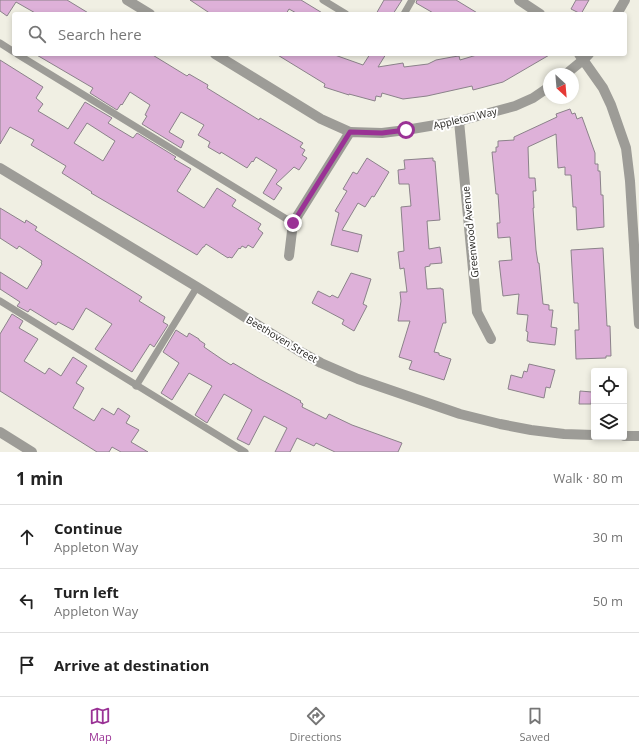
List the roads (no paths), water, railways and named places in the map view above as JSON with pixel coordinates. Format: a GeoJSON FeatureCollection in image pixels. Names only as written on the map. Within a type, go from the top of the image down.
{"type":"FeatureCollection","features":[{"type":"Feature","properties":{"kind":"street"},"geometry":{"type":"LineString","coordinates":[[127,0],[147,12]]}},
{"type":"Feature","properties":{"kind":"street"},"geometry":{"type":"LineString","coordinates":[[519,0],[537,12]]}},
{"type":"Feature","properties":{"kind":"street"},"geometry":{"type":"LineString","coordinates":[[618,12],[625,0]]}},
{"type":"Feature","properties":{"kind":"street"},"geometry":{"type":"LineString","coordinates":[[218,56],[321,119],[350,132],[293,223],[289,256]]}},
{"type":"Feature","properties":{"kind":"street"},"geometry":{"type":"LineString","coordinates":[[572,68],[584,56],[611,105],[626,148],[630,181],[639,324]]}},
{"type":"Feature","properties":{"kind":"street","name":"Appleton Way"},"geometry":{"type":"LineString","coordinates":[[350,132],[382,133],[459,120],[515,106],[533,98],[543,91]]}},
{"type":"Feature","properties":{"kind":"street","name":"Greenwood Avenue"},"geometry":{"type":"LineString","coordinates":[[459,120],[477,312],[491,340]]}},
{"type":"Feature","properties":{"kind":"street","name":"Beethoven Street"},"geometry":{"type":"LineString","coordinates":[[0,168],[321,363],[358,379],[460,414],[500,424],[564,434],[591,435]]}},
{"type":"Feature","properties":{"kind":"street"},"geometry":{"type":"LineString","coordinates":[[0,432],[32,452]]}},
{"type":"Feature","properties":{"kind":"street"},"geometry":{"type":"LineString","coordinates":[[627,436],[639,436]]}},
{"type":"Feature","properties":{"kind":"lane"},"geometry":{"type":"LineString","coordinates":[[323,0],[343,12]]}},
{"type":"Feature","properties":{"kind":"lane"},"geometry":{"type":"LineString","coordinates":[[405,12],[412,0]]}},
{"type":"Feature","properties":{"kind":"lane"},"geometry":{"type":"LineString","coordinates":[[0,43],[12,51]]}},
{"type":"Feature","properties":{"kind":"lane"},"geometry":{"type":"LineString","coordinates":[[20,56],[293,223]]}},
{"type":"Feature","properties":{"kind":"lane"},"geometry":{"type":"LineString","coordinates":[[136,386],[197,287]]}},
{"type":"Feature","properties":{"kind":"lane"},"geometry":{"type":"LineString","coordinates":[[0,301],[245,452]]}}]}
